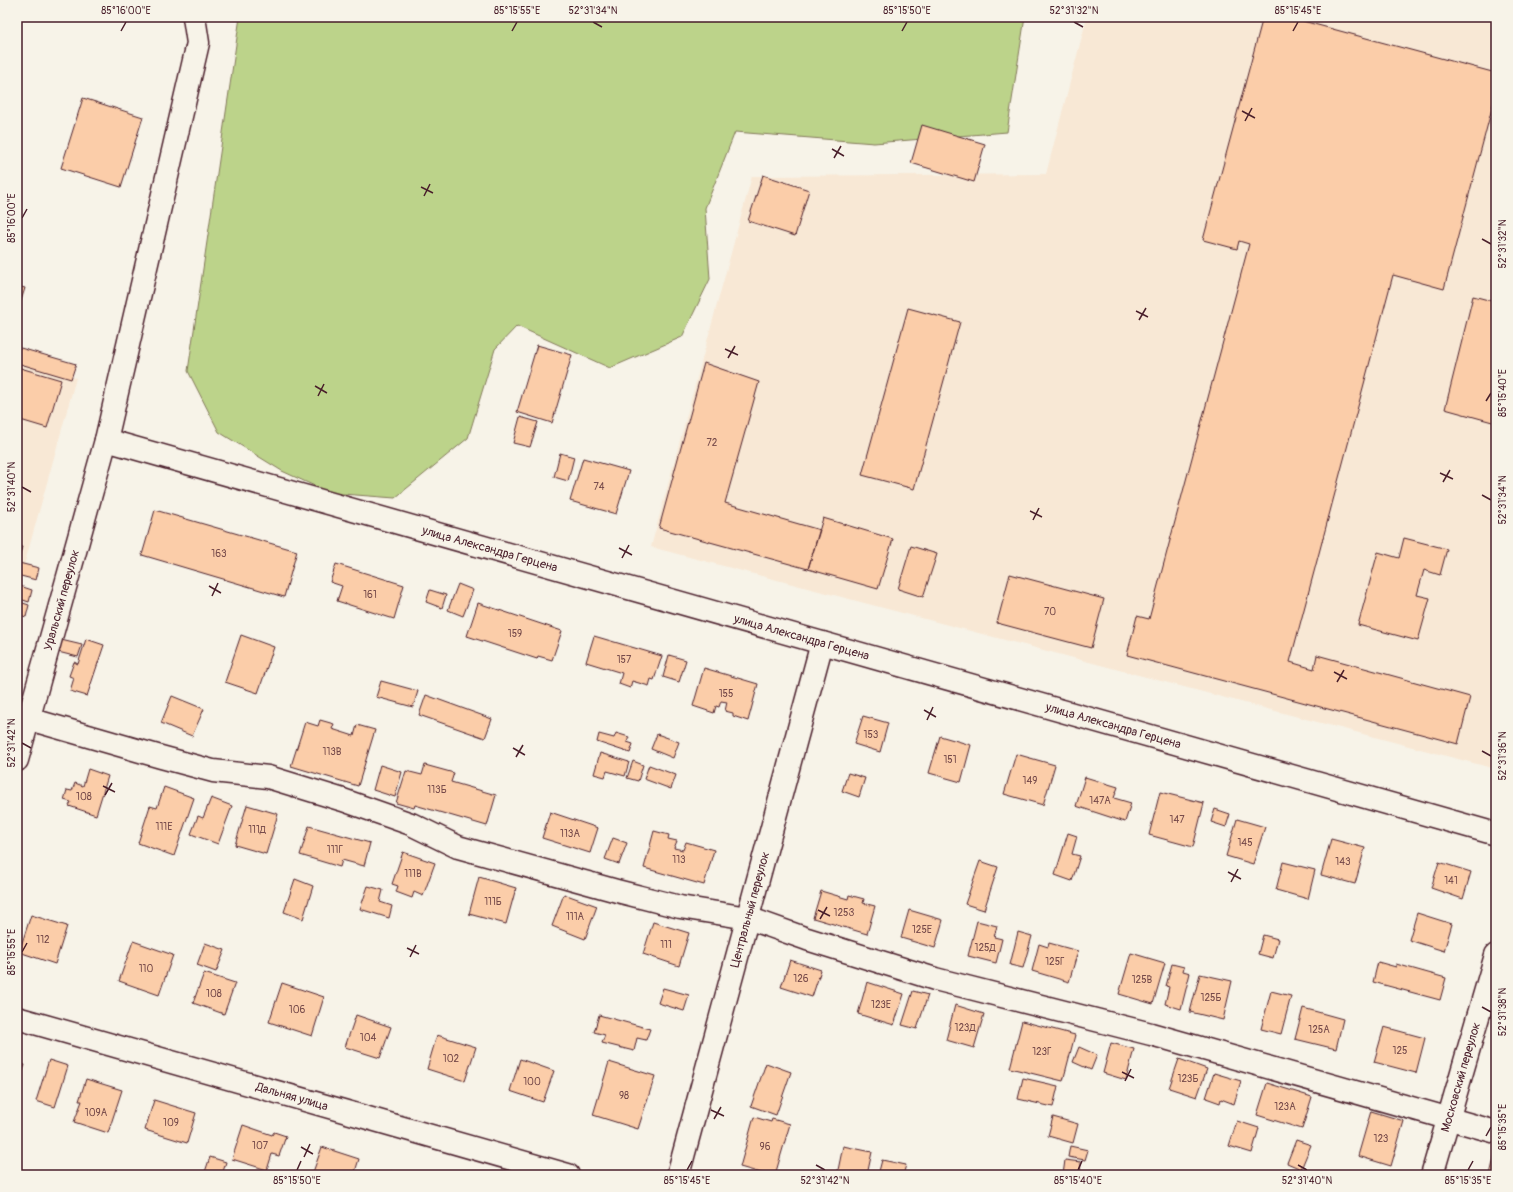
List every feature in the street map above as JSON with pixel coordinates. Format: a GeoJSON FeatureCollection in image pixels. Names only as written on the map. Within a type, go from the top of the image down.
{"type":"FeatureCollection","features":[{"type":"Feature","properties":{"kind":"street","name":"Уральский переулок"},"geometry":{"type":"LineString","coordinates":[[17,760],[106,440],[198,43],[194,17]]}},
{"type":"Feature","properties":{"kind":"street","name":"улица Александра Герцена"},"geometry":{"type":"LineString","coordinates":[[106,440],[1496,834]]}},
{"type":"Feature","properties":{"kind":"street","name":"Центральный переулок"},"geometry":{"type":"LineString","coordinates":[[678,1175],[822,643]]}},
{"type":"Feature","properties":{"kind":"street"},"geometry":{"type":"LineString","coordinates":[[29,719],[213,771],[268,777],[389,816],[410,824],[458,847],[680,907],[748,918],[807,939],[935,979],[1151,1034],[1448,1120],[1496,1132]]}},
{"type":"Feature","properties":{"kind":"street","name":"Московский переулок"},"geometry":{"type":"LineString","coordinates":[[1432,1175],[1496,955]]}},
{"type":"Feature","properties":{"kind":"street","name":"Дальняя улица"},"geometry":{"type":"LineString","coordinates":[[17,1018],[568,1175]]}},
{"type":"Feature","properties":{"kind":"shaded area"},"geometry":{"type":"Polygon","coordinates":[[[1087,17],[1496,17],[1496,769],[651,547],[752,176],[1046,174],[1087,17]]]}},
{"type":"Feature","properties":{"kind":"shaded area"},"geometry":{"type":"Polygon","coordinates":[[[17,362],[76,378],[17,591],[17,362]]]}},
{"type":"Feature","properties":{"kind":"green space"},"geometry":{"type":"Polygon","coordinates":[[[240,17],[1025,17],[1007,132],[874,143],[735,132],[705,208],[710,279],[682,337],[610,368],[517,326],[495,349],[468,438],[395,498],[330,493],[282,471],[219,432],[188,371],[240,17]]]}},
{"type":"Feature","properties":{"kind":"building"},"geometry":{"type":"Polygon","coordinates":[[[1263,17],[1288,17],[1496,73],[1496,93],[1444,289],[1393,275],[1290,662],[1314,669],[1317,655],[1470,697],[1458,744],[1127,655],[1137,616],[1149,619],[1249,244],[1239,241],[1237,249],[1203,240],[1263,17]]]}},
{"type":"Feature","properties":{"kind":"building"},"geometry":{"type":"Polygon","coordinates":[[[83,98],[143,117],[121,187],[61,168],[83,98]]]}},
{"type":"Feature","properties":{"kind":"building"},"geometry":{"type":"Polygon","coordinates":[[[922,125],[985,144],[974,182],[911,163],[922,125]]]}},
{"type":"Feature","properties":{"kind":"building"},"geometry":{"type":"Polygon","coordinates":[[[763,175],[809,190],[795,236],[748,221],[763,175]]]}},
{"type":"Feature","properties":{"kind":"building"},"geometry":{"type":"Polygon","coordinates":[[[17,286],[25,288],[19,307],[17,306],[17,286]]]}},
{"type":"Feature","properties":{"kind":"building"},"geometry":{"type":"Polygon","coordinates":[[[1473,296],[1496,302],[1496,423],[1445,409],[1473,296]]]}},
{"type":"Feature","properties":{"kind":"building"},"geometry":{"type":"Polygon","coordinates":[[[908,308],[960,322],[914,489],[862,475],[908,308]]]}},
{"type":"Feature","properties":{"kind":"building"},"geometry":{"type":"Polygon","coordinates":[[[537,345],[572,355],[552,423],[517,412],[537,345]]]}},
{"type":"Feature","properties":{"kind":"building"},"geometry":{"type":"Polygon","coordinates":[[[17,347],[76,364],[71,379],[17,363],[17,347]]]}},
{"type":"Feature","properties":{"kind":"building"},"geometry":{"type":"Polygon","coordinates":[[[704,363],[759,382],[725,503],[820,530],[808,569],[659,528],[704,363]]]}},
{"type":"Feature","properties":{"kind":"building"},"geometry":{"type":"Polygon","coordinates":[[[17,367],[61,380],[47,428],[17,419],[17,367]]]}},
{"type":"Feature","properties":{"kind":"building"},"geometry":{"type":"Polygon","coordinates":[[[520,417],[538,422],[530,447],[513,443],[520,417]]]}},
{"type":"Feature","properties":{"kind":"building"},"geometry":{"type":"Polygon","coordinates":[[[560,453],[574,457],[568,481],[554,477],[560,453]]]}},
{"type":"Feature","properties":{"kind":"building"},"geometry":{"type":"Polygon","coordinates":[[[583,458],[629,471],[616,514],[570,501],[583,458]]]}},
{"type":"Feature","properties":{"kind":"building"},"geometry":{"type":"Polygon","coordinates":[[[155,510],[297,551],[284,597],[142,555],[155,510]]]}},
{"type":"Feature","properties":{"kind":"building"},"geometry":{"type":"Polygon","coordinates":[[[823,518],[893,539],[878,589],[808,569],[823,518]]]}},
{"type":"Feature","properties":{"kind":"building"},"geometry":{"type":"Polygon","coordinates":[[[1404,538],[1447,549],[1440,575],[1424,570],[1417,595],[1430,598],[1418,641],[1358,625],[1378,552],[1399,558],[1404,538]]]}},
{"type":"Feature","properties":{"kind":"building"},"geometry":{"type":"Polygon","coordinates":[[[17,546],[22,547],[17,564],[17,546]]]}},
{"type":"Feature","properties":{"kind":"building"},"geometry":{"type":"Polygon","coordinates":[[[911,546],[937,554],[923,597],[898,589],[911,546]]]}},
{"type":"Feature","properties":{"kind":"building"},"geometry":{"type":"Polygon","coordinates":[[[19,563],[39,568],[36,580],[17,575],[19,563]]]}},
{"type":"Feature","properties":{"kind":"building"},"geometry":{"type":"Polygon","coordinates":[[[336,564],[404,585],[394,619],[337,601],[342,586],[330,582],[336,564]]]}},
{"type":"Feature","properties":{"kind":"building"},"geometry":{"type":"Polygon","coordinates":[[[1010,574],[1104,599],[1091,648],[997,623],[1010,574]]]}},
{"type":"Feature","properties":{"kind":"building"},"geometry":{"type":"Polygon","coordinates":[[[458,584],[473,590],[463,616],[448,610],[458,584]]]}},
{"type":"Feature","properties":{"kind":"building"},"geometry":{"type":"Polygon","coordinates":[[[17,585],[32,590],[29,602],[17,598],[17,585]]]}},
{"type":"Feature","properties":{"kind":"building"},"geometry":{"type":"Polygon","coordinates":[[[430,590],[446,595],[442,608],[426,602],[430,590]]]}},
{"type":"Feature","properties":{"kind":"building"},"geometry":{"type":"Polygon","coordinates":[[[17,601],[29,605],[26,617],[17,614],[17,601]]]}},
{"type":"Feature","properties":{"kind":"building"},"geometry":{"type":"Polygon","coordinates":[[[478,603],[562,631],[552,660],[538,656],[537,659],[467,636],[478,603]]]}},
{"type":"Feature","properties":{"kind":"building"},"geometry":{"type":"Polygon","coordinates":[[[17,633],[20,634],[17,645],[17,633]]]}},
{"type":"Feature","properties":{"kind":"building"},"geometry":{"type":"Polygon","coordinates":[[[241,635],[274,647],[258,693],[225,682],[241,635]]]}},
{"type":"Feature","properties":{"kind":"building"},"geometry":{"type":"Polygon","coordinates":[[[594,636],[662,656],[654,680],[651,679],[649,686],[632,681],[630,688],[619,684],[622,673],[586,662],[594,636]]]}},
{"type":"Feature","properties":{"kind":"building"},"geometry":{"type":"Polygon","coordinates":[[[86,639],[104,645],[87,696],[70,691],[74,678],[69,676],[74,662],[78,664],[86,639]]]}},
{"type":"Feature","properties":{"kind":"building"},"geometry":{"type":"Polygon","coordinates":[[[61,640],[82,645],[78,657],[58,652],[61,640]]]}},
{"type":"Feature","properties":{"kind":"building"},"geometry":{"type":"Polygon","coordinates":[[[669,655],[686,660],[679,682],[663,677],[669,655]]]}},
{"type":"Feature","properties":{"kind":"building"},"geometry":{"type":"Polygon","coordinates":[[[704,668],[758,684],[748,721],[733,716],[733,713],[725,711],[727,702],[721,701],[719,707],[716,706],[714,713],[693,706],[704,668]]]}},
{"type":"Feature","properties":{"kind":"building"},"geometry":{"type":"Polygon","coordinates":[[[381,681],[418,691],[413,707],[376,697],[381,681]]]}},
{"type":"Feature","properties":{"kind":"building"},"geometry":{"type":"Polygon","coordinates":[[[426,695],[492,719],[485,738],[419,715],[426,695]]]}},
{"type":"Feature","properties":{"kind":"building"},"geometry":{"type":"Polygon","coordinates":[[[172,696],[204,709],[192,736],[161,723],[172,696]]]}},
{"type":"Feature","properties":{"kind":"building"},"geometry":{"type":"Polygon","coordinates":[[[863,716],[888,723],[880,752],[854,744],[863,716]]]}},
{"type":"Feature","properties":{"kind":"building"},"geometry":{"type":"Polygon","coordinates":[[[320,720],[334,724],[332,729],[354,736],[357,725],[375,730],[358,786],[291,766],[305,722],[318,726],[320,720]]]}},
{"type":"Feature","properties":{"kind":"building"},"geometry":{"type":"Polygon","coordinates":[[[616,733],[629,737],[627,742],[633,744],[630,753],[597,742],[599,734],[614,738],[616,733]]]}},
{"type":"Feature","properties":{"kind":"building"},"geometry":{"type":"Polygon","coordinates":[[[657,734],[679,742],[673,758],[651,749],[657,734]]]}},
{"type":"Feature","properties":{"kind":"building"},"geometry":{"type":"Polygon","coordinates":[[[940,736],[971,745],[961,782],[929,773],[940,736]]]}},
{"type":"Feature","properties":{"kind":"building"},"geometry":{"type":"Polygon","coordinates":[[[600,753],[629,762],[625,776],[607,771],[605,777],[594,774],[600,753]]]}},
{"type":"Feature","properties":{"kind":"building"},"geometry":{"type":"Polygon","coordinates":[[[1016,754],[1055,765],[1043,805],[1004,794],[1016,754]]]}},
{"type":"Feature","properties":{"kind":"building"},"geometry":{"type":"Polygon","coordinates":[[[633,761],[643,765],[638,781],[627,778],[633,761]]]}},
{"type":"Feature","properties":{"kind":"building"},"geometry":{"type":"Polygon","coordinates":[[[380,765],[402,772],[395,797],[373,790],[380,765]]]}},
{"type":"Feature","properties":{"kind":"building"},"geometry":{"type":"Polygon","coordinates":[[[425,765],[454,773],[451,782],[496,795],[487,826],[415,805],[414,808],[396,803],[406,771],[422,775],[425,765]]]}},
{"type":"Feature","properties":{"kind":"building"},"geometry":{"type":"Polygon","coordinates":[[[649,765],[676,775],[671,789],[644,779],[649,765]]]}},
{"type":"Feature","properties":{"kind":"building"},"geometry":{"type":"Polygon","coordinates":[[[88,769],[108,776],[96,815],[69,806],[71,802],[64,800],[67,790],[72,791],[75,783],[83,786],[88,769]]]}},
{"type":"Feature","properties":{"kind":"building"},"geometry":{"type":"Polygon","coordinates":[[[848,773],[865,778],[859,797],[842,791],[848,773]]]}},
{"type":"Feature","properties":{"kind":"building"},"geometry":{"type":"Polygon","coordinates":[[[1085,777],[1118,787],[1114,798],[1131,803],[1125,822],[1076,806],[1085,777]]]}},
{"type":"Feature","properties":{"kind":"building"},"geometry":{"type":"Polygon","coordinates":[[[164,787],[194,798],[174,856],[138,843],[150,806],[157,808],[164,787]]]}},
{"type":"Feature","properties":{"kind":"building"},"geometry":{"type":"Polygon","coordinates":[[[1160,792],[1204,803],[1193,847],[1149,835],[1160,792]]]}},
{"type":"Feature","properties":{"kind":"building"},"geometry":{"type":"Polygon","coordinates":[[[211,798],[232,806],[218,844],[191,834],[198,816],[203,818],[211,798]]]}},
{"type":"Feature","properties":{"kind":"building"},"geometry":{"type":"Polygon","coordinates":[[[247,805],[278,814],[266,854],[235,845],[247,805]]]}},
{"type":"Feature","properties":{"kind":"building"},"geometry":{"type":"Polygon","coordinates":[[[1215,809],[1230,814],[1226,827],[1211,822],[1215,809]]]}},
{"type":"Feature","properties":{"kind":"building"},"geometry":{"type":"Polygon","coordinates":[[[550,812],[598,828],[590,853],[542,838],[550,812]]]}},
{"type":"Feature","properties":{"kind":"building"},"geometry":{"type":"Polygon","coordinates":[[[1237,819],[1265,827],[1253,864],[1226,856],[1237,819]]]}},
{"type":"Feature","properties":{"kind":"building"},"geometry":{"type":"Polygon","coordinates":[[[309,826],[370,843],[364,866],[342,860],[340,867],[300,855],[309,826]]]}},
{"type":"Feature","properties":{"kind":"building"},"geometry":{"type":"Polygon","coordinates":[[[654,831],[669,835],[668,839],[677,841],[674,848],[683,850],[686,842],[714,850],[704,885],[644,868],[654,831]]]}},
{"type":"Feature","properties":{"kind":"building"},"geometry":{"type":"Polygon","coordinates":[[[1068,833],[1077,836],[1072,854],[1080,856],[1072,881],[1055,875],[1068,833]]]}},
{"type":"Feature","properties":{"kind":"building"},"geometry":{"type":"Polygon","coordinates":[[[613,838],[627,843],[619,864],[605,859],[613,838]]]}},
{"type":"Feature","properties":{"kind":"building"},"geometry":{"type":"Polygon","coordinates":[[[1331,839],[1365,848],[1355,884],[1321,875],[1331,839]]]}},
{"type":"Feature","properties":{"kind":"building"},"geometry":{"type":"Polygon","coordinates":[[[403,852],[435,863],[423,896],[414,892],[412,898],[396,892],[398,886],[392,884],[403,852]]]}},
{"type":"Feature","properties":{"kind":"building"},"geometry":{"type":"Polygon","coordinates":[[[980,861],[998,867],[984,910],[965,904],[980,861]]]}},
{"type":"Feature","properties":{"kind":"building"},"geometry":{"type":"Polygon","coordinates":[[[1283,862],[1315,870],[1308,899],[1276,890],[1283,862]]]}},
{"type":"Feature","properties":{"kind":"building"},"geometry":{"type":"Polygon","coordinates":[[[1439,862],[1471,872],[1463,899],[1431,888],[1439,862]]]}},
{"type":"Feature","properties":{"kind":"building"},"geometry":{"type":"Polygon","coordinates":[[[479,877],[516,888],[506,924],[469,914],[479,877]]]}},
{"type":"Feature","properties":{"kind":"building"},"geometry":{"type":"Polygon","coordinates":[[[295,879],[313,886],[303,919],[284,912],[295,879]]]}},
{"type":"Feature","properties":{"kind":"building"},"geometry":{"type":"Polygon","coordinates":[[[368,886],[383,890],[380,902],[392,906],[389,918],[360,909],[368,886]]]}},
{"type":"Feature","properties":{"kind":"building"},"geometry":{"type":"Polygon","coordinates":[[[821,891],[848,899],[849,895],[864,899],[863,903],[875,906],[867,934],[813,918],[821,891]]]}},
{"type":"Feature","properties":{"kind":"building"},"geometry":{"type":"Polygon","coordinates":[[[564,894],[597,906],[585,939],[552,926],[564,894]]]}},
{"type":"Feature","properties":{"kind":"building"},"geometry":{"type":"Polygon","coordinates":[[[909,910],[943,920],[935,948],[901,938],[909,910]]]}},
{"type":"Feature","properties":{"kind":"building"},"geometry":{"type":"Polygon","coordinates":[[[1417,913],[1452,924],[1444,951],[1409,940],[1417,913]]]}},
{"type":"Feature","properties":{"kind":"building"},"geometry":{"type":"Polygon","coordinates":[[[31,915],[67,926],[55,964],[19,952],[31,915]]]}},
{"type":"Feature","properties":{"kind":"building"},"geometry":{"type":"Polygon","coordinates":[[[977,921],[997,926],[994,937],[1002,939],[996,963],[968,956],[977,921]]]}},
{"type":"Feature","properties":{"kind":"building"},"geometry":{"type":"Polygon","coordinates":[[[653,922],[689,933],[679,966],[643,954],[653,922]]]}},
{"type":"Feature","properties":{"kind":"building"},"geometry":{"type":"Polygon","coordinates":[[[1018,932],[1032,936],[1023,968],[1010,965],[1018,932]]]}},
{"type":"Feature","properties":{"kind":"building"},"geometry":{"type":"Polygon","coordinates":[[[1263,935],[1278,939],[1273,958],[1258,954],[1263,935]]]}},
{"type":"Feature","properties":{"kind":"building"},"geometry":{"type":"Polygon","coordinates":[[[133,941],[173,955],[159,995],[119,981],[133,941]]]}},
{"type":"Feature","properties":{"kind":"building"},"geometry":{"type":"Polygon","coordinates":[[[205,943],[225,950],[216,972],[197,965],[205,943]]]}},
{"type":"Feature","properties":{"kind":"building"},"geometry":{"type":"Polygon","coordinates":[[[1049,943],[1078,951],[1069,982],[1032,971],[1039,944],[1048,947],[1049,943]]]}},
{"type":"Feature","properties":{"kind":"building"},"geometry":{"type":"Polygon","coordinates":[[[1131,953],[1165,963],[1153,1004],[1119,994],[1131,953]]]}},
{"type":"Feature","properties":{"kind":"building"},"geometry":{"type":"Polygon","coordinates":[[[790,960],[821,970],[812,997],[781,987],[790,960]]]}},
{"type":"Feature","properties":{"kind":"building"},"geometry":{"type":"Polygon","coordinates":[[[1378,962],[1396,967],[1396,964],[1446,978],[1440,1000],[1373,982],[1378,962]]]}},
{"type":"Feature","properties":{"kind":"building"},"geometry":{"type":"Polygon","coordinates":[[[1172,964],[1184,967],[1183,971],[1190,973],[1181,1009],[1165,1004],[1169,987],[1166,986],[1172,964]]]}},
{"type":"Feature","properties":{"kind":"building"},"geometry":{"type":"Polygon","coordinates":[[[204,973],[235,983],[224,1014],[193,1003],[204,973]]]}},
{"type":"Feature","properties":{"kind":"building"},"geometry":{"type":"Polygon","coordinates":[[[1200,974],[1232,981],[1223,1020],[1190,1012],[1200,974]]]}},
{"type":"Feature","properties":{"kind":"building"},"geometry":{"type":"Polygon","coordinates":[[[867,982],[904,994],[894,1025],[858,1014],[867,982]]]}},
{"type":"Feature","properties":{"kind":"building"},"geometry":{"type":"Polygon","coordinates":[[[282,983],[324,997],[312,1036],[269,1022],[282,983]]]}},
{"type":"Feature","properties":{"kind":"building"},"geometry":{"type":"Polygon","coordinates":[[[663,988],[689,995],[684,1011],[658,1003],[663,988]]]}},
{"type":"Feature","properties":{"kind":"building"},"geometry":{"type":"Polygon","coordinates":[[[913,991],[928,995],[917,1029],[902,1025],[913,991]]]}},
{"type":"Feature","properties":{"kind":"building"},"geometry":{"type":"Polygon","coordinates":[[[1271,991],[1291,996],[1281,1034],[1261,1029],[1271,991]]]}},
{"type":"Feature","properties":{"kind":"building"},"geometry":{"type":"Polygon","coordinates":[[[955,1005],[984,1014],[974,1048],[946,1040],[955,1005]]]}},
{"type":"Feature","properties":{"kind":"building"},"geometry":{"type":"Polygon","coordinates":[[[1303,1008],[1343,1019],[1336,1049],[1295,1039],[1303,1008]]]}},
{"type":"Feature","properties":{"kind":"building"},"geometry":{"type":"Polygon","coordinates":[[[356,1015],[391,1027],[380,1058],[345,1047],[356,1015]]]}},
{"type":"Feature","properties":{"kind":"building"},"geometry":{"type":"Polygon","coordinates":[[[599,1015],[650,1029],[646,1040],[637,1038],[634,1051],[602,1043],[605,1035],[594,1032],[599,1015]]]}},
{"type":"Feature","properties":{"kind":"building"},"geometry":{"type":"Polygon","coordinates":[[[1022,1021],[1075,1035],[1063,1081],[1010,1068],[1022,1021]]]}},
{"type":"Feature","properties":{"kind":"building"},"geometry":{"type":"Polygon","coordinates":[[[1384,1027],[1425,1038],[1416,1073],[1374,1062],[1384,1027]]]}},
{"type":"Feature","properties":{"kind":"building"},"geometry":{"type":"Polygon","coordinates":[[[437,1035],[476,1047],[465,1081],[427,1069],[437,1035]]]}},
{"type":"Feature","properties":{"kind":"building"},"geometry":{"type":"Polygon","coordinates":[[[1111,1043],[1134,1049],[1126,1080],[1103,1073],[1111,1043]]]}},
{"type":"Feature","properties":{"kind":"building"},"geometry":{"type":"Polygon","coordinates":[[[1079,1047],[1097,1055],[1091,1070],[1073,1062],[1079,1047]]]}},
{"type":"Feature","properties":{"kind":"building"},"geometry":{"type":"Polygon","coordinates":[[[520,1059],[554,1071],[543,1102],[510,1091],[520,1059]]]}},
{"type":"Feature","properties":{"kind":"building"},"geometry":{"type":"Polygon","coordinates":[[[1179,1059],[1207,1069],[1197,1097],[1169,1088],[1179,1059]]]}},
{"type":"Feature","properties":{"kind":"building"},"geometry":{"type":"Polygon","coordinates":[[[49,1060],[68,1066],[55,1107],[36,1101],[49,1060]]]}},
{"type":"Feature","properties":{"kind":"building"},"geometry":{"type":"Polygon","coordinates":[[[17,1062],[25,1065],[17,1086],[17,1062]]]}},
{"type":"Feature","properties":{"kind":"building"},"geometry":{"type":"Polygon","coordinates":[[[609,1062],[655,1076],[638,1129],[593,1115],[609,1062]]]}},
{"type":"Feature","properties":{"kind":"building"},"geometry":{"type":"Polygon","coordinates":[[[766,1063],[791,1072],[776,1115],[751,1106],[766,1063]]]}},
{"type":"Feature","properties":{"kind":"building"},"geometry":{"type":"Polygon","coordinates":[[[1214,1073],[1241,1081],[1234,1104],[1221,1099],[1220,1103],[1206,1098],[1214,1073]]]}},
{"type":"Feature","properties":{"kind":"building"},"geometry":{"type":"Polygon","coordinates":[[[1023,1078],[1058,1086],[1053,1107],[1018,1099],[1023,1078]]]}},
{"type":"Feature","properties":{"kind":"building"},"geometry":{"type":"Polygon","coordinates":[[[86,1079],[122,1090],[108,1133],[74,1122],[82,1101],[79,1101],[86,1079]]]}},
{"type":"Feature","properties":{"kind":"building"},"geometry":{"type":"Polygon","coordinates":[[[1267,1083],[1312,1097],[1302,1129],[1257,1115],[1267,1083]]]}},
{"type":"Feature","properties":{"kind":"building"},"geometry":{"type":"Polygon","coordinates":[[[154,1100],[196,1113],[187,1143],[145,1130],[154,1100]]]}},
{"type":"Feature","properties":{"kind":"building"},"geometry":{"type":"Polygon","coordinates":[[[1371,1111],[1404,1121],[1391,1166],[1358,1156],[1371,1111]]]}},
{"type":"Feature","properties":{"kind":"building"},"geometry":{"type":"Polygon","coordinates":[[[754,1117],[771,1122],[772,1119],[790,1124],[775,1175],[768,1175],[740,1167],[754,1117]]]}},
{"type":"Feature","properties":{"kind":"building"},"geometry":{"type":"Polygon","coordinates":[[[1053,1117],[1078,1124],[1073,1143],[1048,1136],[1053,1117]]]}},
{"type":"Feature","properties":{"kind":"building"},"geometry":{"type":"Polygon","coordinates":[[[1237,1121],[1259,1128],[1252,1153],[1229,1146],[1237,1121]]]}},
{"type":"Feature","properties":{"kind":"building"},"geometry":{"type":"Polygon","coordinates":[[[243,1125],[272,1135],[274,1132],[286,1136],[279,1156],[272,1154],[267,1170],[232,1159],[243,1125]]]}},
{"type":"Feature","properties":{"kind":"building"},"geometry":{"type":"Polygon","coordinates":[[[1296,1140],[1311,1145],[1301,1169],[1287,1163],[1296,1140]]]}},
{"type":"Feature","properties":{"kind":"building"},"geometry":{"type":"Polygon","coordinates":[[[843,1146],[872,1152],[867,1175],[837,1175],[843,1146]]]}},
{"type":"Feature","properties":{"kind":"building"},"geometry":{"type":"Polygon","coordinates":[[[1070,1146],[1088,1150],[1085,1160],[1068,1157],[1070,1146]]]}},
{"type":"Feature","properties":{"kind":"building"},"geometry":{"type":"Polygon","coordinates":[[[322,1147],[359,1159],[354,1175],[312,1175],[322,1147]]]}},
{"type":"Feature","properties":{"kind":"building"},"geometry":{"type":"Polygon","coordinates":[[[1496,1149],[1496,1175],[1490,1175],[1496,1149]]]}},
{"type":"Feature","properties":{"kind":"building"},"geometry":{"type":"Polygon","coordinates":[[[210,1157],[226,1162],[222,1175],[204,1175],[210,1157]]]}},
{"type":"Feature","properties":{"kind":"building"},"geometry":{"type":"Polygon","coordinates":[[[882,1160],[906,1165],[903,1175],[878,1175],[882,1160]]]}},
{"type":"Feature","properties":{"kind":"building"},"geometry":{"type":"Polygon","coordinates":[[[1065,1160],[1081,1162],[1080,1175],[1063,1175],[1065,1160]]]}},
{"type":"Feature","properties":{"kind":"building"},"geometry":{"type":"Polygon","coordinates":[[[391,1171],[402,1175],[390,1175],[391,1171]]]}}]}
